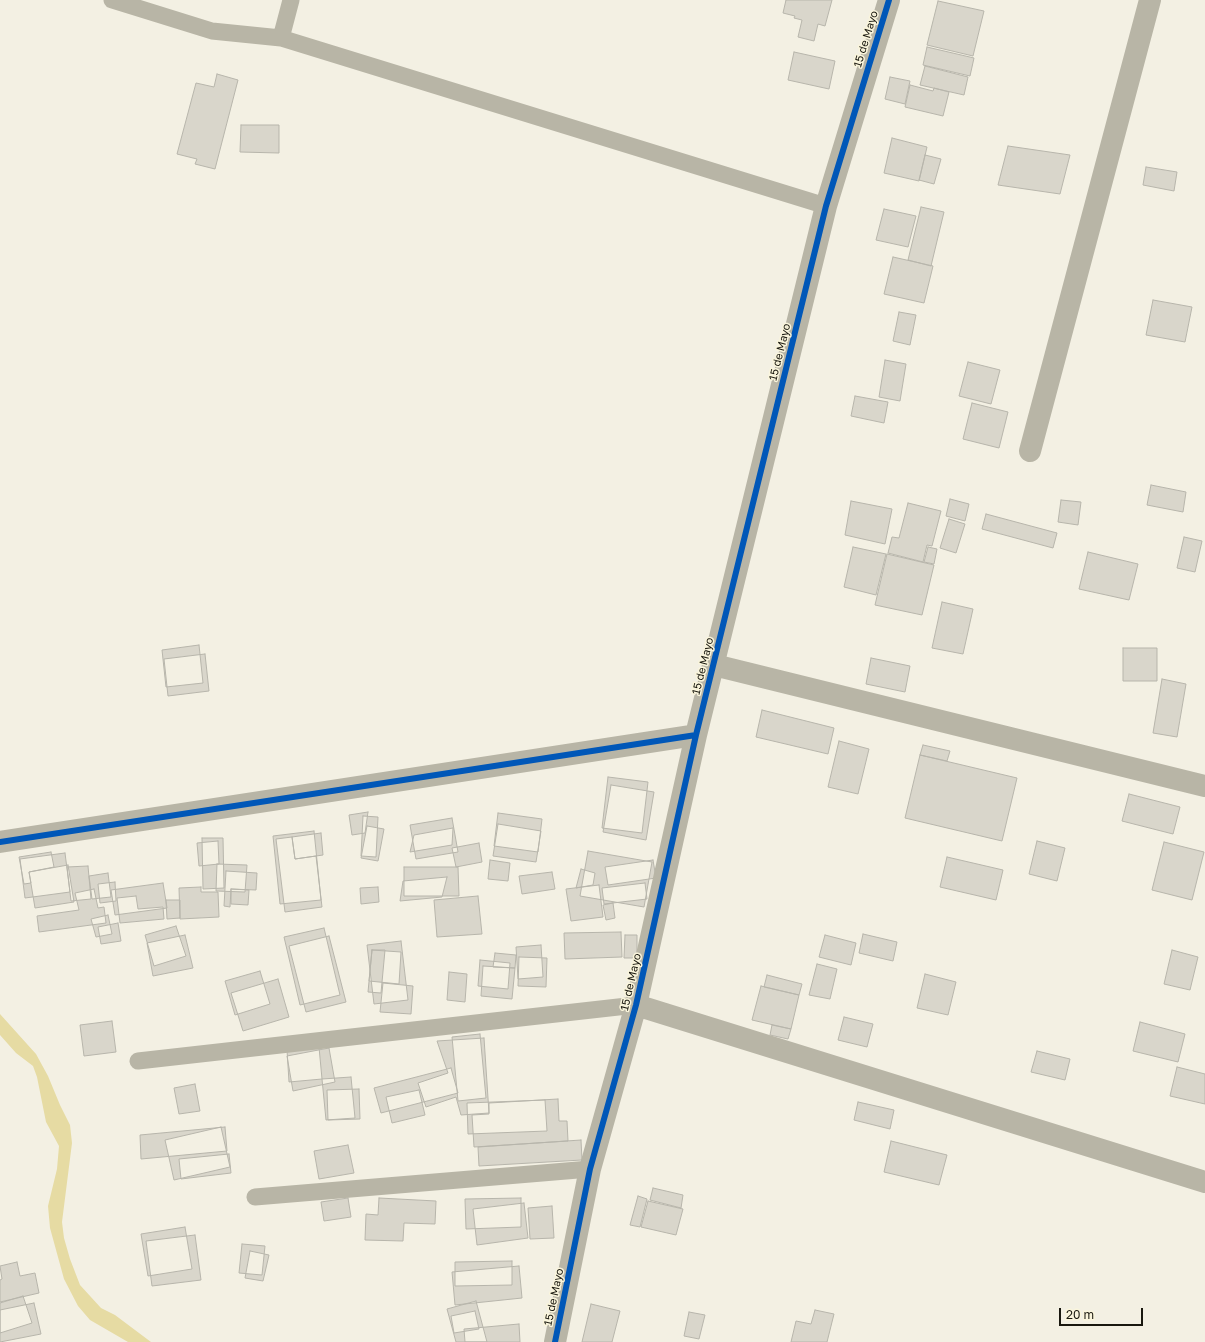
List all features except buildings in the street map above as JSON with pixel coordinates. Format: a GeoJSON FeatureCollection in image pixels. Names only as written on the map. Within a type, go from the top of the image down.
{"type":"FeatureCollection","features":[{"type":"Feature","properties":{"kind":"street","name":"15 de Mayo"},"geometry":{"type":"LineString","coordinates":[[555,1342],[590,1169],[636,1005],[696,735],[826,206],[889,0]]}},
{"type":"Feature","properties":{"kind":"street"},"geometry":{"type":"LineString","coordinates":[[1030,451],[1150,0]]}},
{"type":"Feature","properties":{"kind":"street"},"geometry":{"type":"LineString","coordinates":[[714,665],[1205,786]]}},
{"type":"Feature","properties":{"kind":"street"},"geometry":{"type":"LineString","coordinates":[[0,842],[696,735]]}},
{"type":"Feature","properties":{"kind":"street"},"geometry":{"type":"LineString","coordinates":[[636,1005],[1205,1182]]}},
{"type":"Feature","properties":{"kind":"lane"},"geometry":{"type":"LineString","coordinates":[[112,0],[212,31],[281,38],[826,206]]}},
{"type":"Feature","properties":{"kind":"lane"},"geometry":{"type":"LineString","coordinates":[[281,38],[291,0]]}},
{"type":"Feature","properties":{"kind":"lane"},"geometry":{"type":"LineString","coordinates":[[138,1061],[636,1005]]}},
{"type":"Feature","properties":{"kind":"lane"},"geometry":{"type":"LineString","coordinates":[[255,1197],[590,1169]]}},
{"type":"Feature","properties":{"kind":"shaded area"},"geometry":{"type":"Polygon","coordinates":[[[0,1014],[36,1054],[48,1076],[70,1125],[72,1143],[62,1222],[64,1238],[70,1259],[80,1285],[101,1308],[115,1315],[151,1342],[128,1342],[90,1320],[78,1306],[64,1279],[50,1228],[48,1206],[57,1169],[59,1146],[46,1122],[37,1077],[33,1066],[16,1053],[0,1035],[0,1014]]]}},
{"type":"Feature","properties":{"kind":"cycle path"},"geometry":{"type":"LineString","coordinates":[[555,1342],[590,1169],[636,1005],[696,735],[826,206],[889,0]]}},
{"type":"Feature","properties":{"kind":"cycle path"},"geometry":{"type":"LineString","coordinates":[[0,842],[696,735]]}}]}
